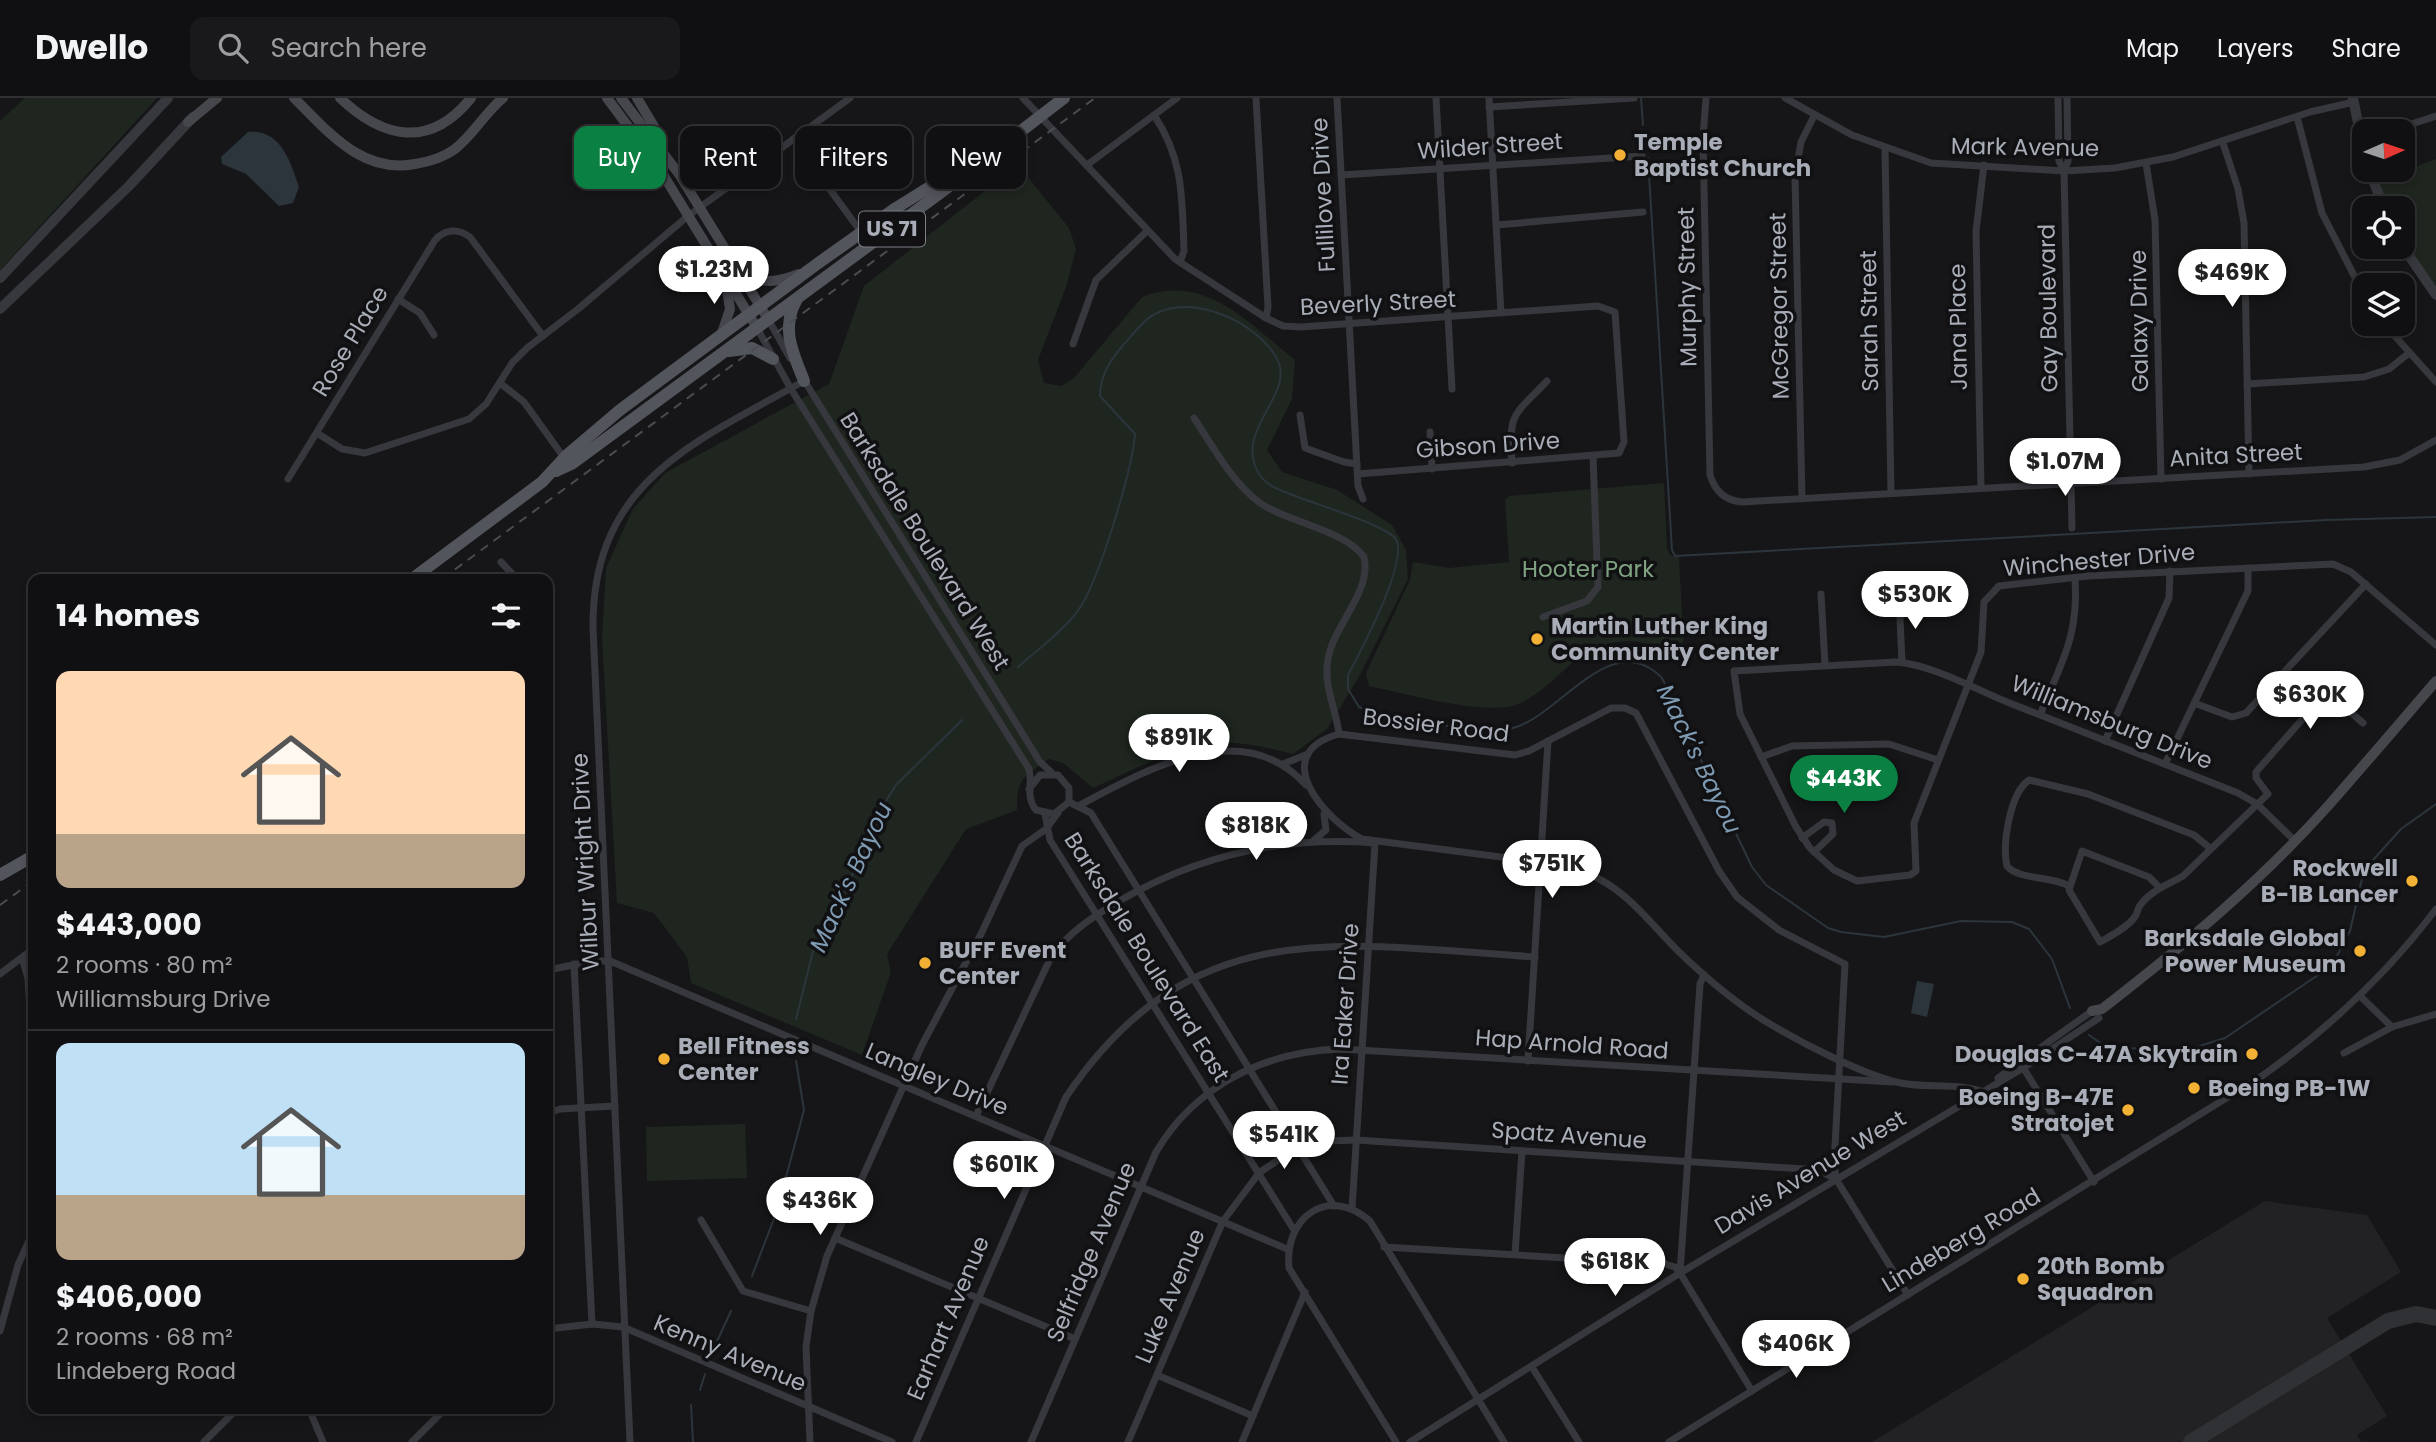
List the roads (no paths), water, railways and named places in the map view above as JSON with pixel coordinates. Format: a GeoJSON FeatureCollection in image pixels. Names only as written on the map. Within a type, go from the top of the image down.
{"type":"FeatureCollection","features":[{"type":"Feature","properties":{"kind":"main road"},"geometry":{"type":"LineString","coordinates":[[188,122],[217,98]]}},
{"type":"Feature","properties":{"kind":"main road"},"geometry":{"type":"LineString","coordinates":[[294,98],[353,153],[372,162],[397,167],[432,160],[454,149],[503,98]]}},
{"type":"Feature","properties":{"kind":"main road"},"geometry":{"type":"LineString","coordinates":[[340,98],[374,126],[387,130],[417,132],[445,123],[471,98]]}},
{"type":"Feature","properties":{"kind":"main road"},"geometry":{"type":"LineString","coordinates":[[637,98],[679,174],[768,319]]}},
{"type":"Feature","properties":{"kind":"main road","name":"US 71"},"geometry":{"type":"LineString","coordinates":[[1026,126],[1065,98]]}},
{"type":"Feature","properties":{"kind":"main road"},"geometry":{"type":"LineString","coordinates":[[611,99],[679,174]]}},
{"type":"Feature","properties":{"kind":"main road"},"geometry":{"type":"LineString","coordinates":[[611,99],[639,138],[757,328]]}},
{"type":"Feature","properties":{"kind":"main road","name":"US 71"},"geometry":{"type":"LineString","coordinates":[[419,574],[556,471],[646,390],[861,232],[928,189]]}},
{"type":"Feature","properties":{"kind":"main road","name":"US 71"},"geometry":{"type":"LineString","coordinates":[[567,461],[655,402],[946,189]]}},
{"type":"Feature","properties":{"kind":"main road"},"geometry":{"type":"LineString","coordinates":[[861,232],[870,244]]}},
{"type":"Feature","properties":{"kind":"main road"},"geometry":{"type":"LineString","coordinates":[[734,264],[748,275],[768,282],[784,280],[808,271]]}},
{"type":"Feature","properties":{"kind":"main road"},"geometry":{"type":"LineString","coordinates":[[721,336],[730,309],[725,277]]}},
{"type":"Feature","properties":{"kind":"main road"},"geometry":{"type":"LineString","coordinates":[[797,297],[789,315],[788,332],[804,381]]}},
{"type":"Feature","properties":{"kind":"main road"},"geometry":{"type":"LineString","coordinates":[[722,353],[748,347],[765,352],[774,359]]}},
{"type":"Feature","properties":{"kind":"main road"},"geometry":{"type":"LineString","coordinates":[[646,390],[655,402]]}},
{"type":"Feature","properties":{"kind":"main road"},"geometry":{"type":"LineString","coordinates":[[2097,1013],[2213,919],[2295,841],[2436,681]]}},
{"type":"Feature","properties":{"kind":"main road"},"geometry":{"type":"LineString","coordinates":[[0,875],[28,860]]}},
{"type":"Feature","properties":{"kind":"main road"},"geometry":{"type":"LineString","coordinates":[[0,885],[28,860]]}},
{"type":"Feature","properties":{"kind":"street"},"geometry":{"type":"LineString","coordinates":[[0,278],[167,98]]}},
{"type":"Feature","properties":{"kind":"street"},"geometry":{"type":"LineString","coordinates":[[0,309],[99,216],[211,98]]}},
{"type":"Feature","properties":{"kind":"street","name":"Beverly Street"},"geometry":{"type":"LineString","coordinates":[[1023,98],[1147,231],[1180,262],[1265,318],[1289,327],[1598,306],[1613,309],[1618,321],[1625,442],[1621,452]]}},
{"type":"Feature","properties":{"kind":"street"},"geometry":{"type":"LineString","coordinates":[[1087,165],[1177,98]]}},
{"type":"Feature","properties":{"kind":"street"},"geometry":{"type":"LineString","coordinates":[[1256,98],[1268,307],[1265,318]]}},
{"type":"Feature","properties":{"kind":"street","name":"Fullilove Drive"},"geometry":{"type":"LineString","coordinates":[[1337,98],[1357,464],[1363,499]]}},
{"type":"Feature","properties":{"kind":"street"},"geometry":{"type":"LineString","coordinates":[[1436,98],[1452,389]]}},
{"type":"Feature","properties":{"kind":"street"},"geometry":{"type":"LineString","coordinates":[[1489,98],[1501,313]]}},
{"type":"Feature","properties":{"kind":"street"},"geometry":{"type":"LineString","coordinates":[[1489,107],[1634,98]]}},
{"type":"Feature","properties":{"kind":"street","name":"Murphy Street"},"geometry":{"type":"LineString","coordinates":[[1706,98],[1703,138],[1710,475]]}},
{"type":"Feature","properties":{"kind":"street","name":"Mark Avenue"},"geometry":{"type":"LineString","coordinates":[[1785,98],[1814,116],[1885,149],[1938,165],[1984,165],[2064,171],[2146,163],[2223,143],[2354,100]]}},
{"type":"Feature","properties":{"kind":"street","name":"Gay Boulevard"},"geometry":{"type":"LineString","coordinates":[[2058,98],[2059,161],[2064,171]]}},
{"type":"Feature","properties":{"kind":"street","name":"Gay Boulevard"},"geometry":{"type":"LineString","coordinates":[[2067,98],[2068,161],[2064,171],[2072,528]]}},
{"type":"Feature","properties":{"kind":"street"},"geometry":{"type":"LineString","coordinates":[[317,433],[350,452],[380,450],[470,419],[486,404],[516,358],[688,216],[846,99]]}},
{"type":"Feature","properties":{"kind":"street"},"geometry":{"type":"LineString","coordinates":[[2354,100],[2358,119]]}},
{"type":"Feature","properties":{"kind":"street"},"geometry":{"type":"LineString","coordinates":[[1154,116],[1168,136],[1178,165],[1184,251],[1180,262]]}},
{"type":"Feature","properties":{"kind":"street","name":"McGregor Street"},"geometry":{"type":"LineString","coordinates":[[1802,499],[1796,164],[1801,142],[1814,116]]}},
{"type":"Feature","properties":{"kind":"street"},"geometry":{"type":"LineString","coordinates":[[2415,123],[2436,116]]}},
{"type":"Feature","properties":{"kind":"street"},"geometry":{"type":"LineString","coordinates":[[2297,117],[2322,213],[2353,273]]}},
{"type":"Feature","properties":{"kind":"street"},"geometry":{"type":"LineString","coordinates":[[793,139],[861,232]]}},
{"type":"Feature","properties":{"kind":"street"},"geometry":{"type":"LineString","coordinates":[[2223,143],[2238,189],[2244,223],[2249,474]]}},
{"type":"Feature","properties":{"kind":"street","name":"Sarah Street"},"geometry":{"type":"LineString","coordinates":[[1885,149],[1891,493]]}},
{"type":"Feature","properties":{"kind":"street","name":"Wilder Street"},"geometry":{"type":"LineString","coordinates":[[1341,175],[1642,156]]}},
{"type":"Feature","properties":{"kind":"street","name":"Galaxy Drive"},"geometry":{"type":"LineString","coordinates":[[2146,163],[2155,220],[2161,479]]}},
{"type":"Feature","properties":{"kind":"street","name":"Jana Place"},"geometry":{"type":"LineString","coordinates":[[1981,488],[1976,231],[1984,165]]}},
{"type":"Feature","properties":{"kind":"street"},"geometry":{"type":"LineString","coordinates":[[1496,225],[1643,212]]}},
{"type":"Feature","properties":{"kind":"street","name":"Rose Place"},"geometry":{"type":"LineString","coordinates":[[288,480],[398,299],[435,240],[442,234],[452,231],[470,237],[543,336]]}},
{"type":"Feature","properties":{"kind":"street"},"geometry":{"type":"LineString","coordinates":[[1073,344],[1097,280],[1147,231]]}},
{"type":"Feature","properties":{"kind":"street"},"geometry":{"type":"LineString","coordinates":[[2411,259],[2436,295]]}},
{"type":"Feature","properties":{"kind":"street"},"geometry":{"type":"LineString","coordinates":[[398,299],[420,313],[434,335]]}},
{"type":"Feature","properties":{"kind":"street","name":"Barksdale Boulevard West"},"geometry":{"type":"LineString","coordinates":[[768,319],[1035,754],[1045,768],[1058,775]]}},
{"type":"Feature","properties":{"kind":"street"},"geometry":{"type":"LineString","coordinates":[[757,328],[791,389],[1029,769],[1030,802],[1045,814],[1058,813]]}},
{"type":"Feature","properties":{"kind":"street"},"geometry":{"type":"LineString","coordinates":[[2394,336],[2436,382]]}},
{"type":"Feature","properties":{"kind":"street"},"geometry":{"type":"LineString","coordinates":[[2248,384],[2364,377],[2389,369],[2409,353]]}},
{"type":"Feature","properties":{"kind":"street","name":"Wilbur Wright Drive"},"geometry":{"type":"LineString","coordinates":[[629,1442],[610,961],[593,628],[600,560],[618,518],[653,473],[702,440],[804,381]]}},
{"type":"Feature","properties":{"kind":"street"},"geometry":{"type":"LineString","coordinates":[[1512,463],[1511,421],[1547,382]]}},
{"type":"Feature","properties":{"kind":"street"},"geometry":{"type":"LineString","coordinates":[[500,383],[524,401],[567,461]]}},
{"type":"Feature","properties":{"kind":"street"},"geometry":{"type":"LineString","coordinates":[[1300,415],[1301,440],[1305,448],[1357,464]]}},
{"type":"Feature","properties":{"kind":"street","name":"Bossier Road"},"geometry":{"type":"LineString","coordinates":[[1194,418],[1236,479],[1262,505],[1352,546],[1364,557],[1364,578],[1340,622],[1328,657],[1327,682],[1339,734],[1500,756],[1520,754],[1611,708],[1626,708],[1636,713],[1719,871],[1737,897],[1779,930],[1843,961],[1847,969],[1841,1059]]}},
{"type":"Feature","properties":{"kind":"street"},"geometry":{"type":"LineString","coordinates":[[1430,432],[1432,469]]}},
{"type":"Feature","properties":{"kind":"street","name":"Anita Street"},"geometry":{"type":"LineString","coordinates":[[1710,475],[1717,490],[1736,501],[1802,499],[2379,466],[2407,457],[2436,440]]}},
{"type":"Feature","properties":{"kind":"street","name":"Gibson Drive"},"geometry":{"type":"LineString","coordinates":[[1358,474],[1592,457],[1621,452]]}},
{"type":"Feature","properties":{"kind":"street"},"geometry":{"type":"LineString","coordinates":[[1544,617],[1587,601],[1598,587],[1592,457]]}},
{"type":"Feature","properties":{"kind":"street"},"geometry":{"type":"LineString","coordinates":[[502,562],[513,574]]}},
{"type":"Feature","properties":{"kind":"street","name":"Winchester Drive"},"geometry":{"type":"LineString","coordinates":[[1916,871],[1912,828],[1983,645],[1983,606],[1991,592],[2010,583],[2171,571],[2333,564],[2346,568],[2436,645]]}},
{"type":"Feature","properties":{"kind":"street"},"geometry":{"type":"LineString","coordinates":[[2165,764],[2248,591],[2248,568]]}},
{"type":"Feature","properties":{"kind":"street"},"geometry":{"type":"LineString","coordinates":[[2105,741],[2169,598],[2171,571]]}},
{"type":"Feature","properties":{"kind":"street"},"geometry":{"type":"LineString","coordinates":[[2040,715],[2074,632],[2077,611],[2075,579]]}},
{"type":"Feature","properties":{"kind":"street"},"geometry":{"type":"LineString","coordinates":[[2194,703],[2232,717],[2246,713],[2366,584]]}},
{"type":"Feature","properties":{"kind":"street"},"geometry":{"type":"LineString","coordinates":[[1821,594],[1825,665]]}},
{"type":"Feature","properties":{"kind":"street"},"geometry":{"type":"LineString","coordinates":[[1902,663],[1900,618],[1905,595]]}},
{"type":"Feature","properties":{"kind":"street","name":"Williamsburg Drive"},"geometry":{"type":"LineString","coordinates":[[1916,871],[1910,875],[1857,881],[1841,875],[1814,852],[1802,838],[1740,714],[1734,671],[1902,663],[1968,686],[2238,793],[2257,804],[2295,841]]}},
{"type":"Feature","properties":{"kind":"street"},"geometry":{"type":"LineString","coordinates":[[2160,888],[2149,877],[2082,850],[2069,886],[2070,894],[2100,942],[2132,919],[2142,903],[2160,888],[2183,876],[2268,794],[2256,778],[2256,772],[2321,698],[2333,697],[2363,723]]}},
{"type":"Feature","properties":{"kind":"street"},"geometry":{"type":"LineString","coordinates":[[1283,764],[1304,757],[1325,739],[1339,734]]}},
{"type":"Feature","properties":{"kind":"street"},"geometry":{"type":"LineString","coordinates":[[1528,1061],[1548,741]]}},
{"type":"Feature","properties":{"kind":"street"},"geometry":{"type":"LineString","coordinates":[[1761,757],[1797,745],[1889,744],[1938,760]]}},
{"type":"Feature","properties":{"kind":"street"},"geometry":{"type":"LineString","coordinates":[[1080,805],[1134,776],[1199,754],[1246,751],[1283,764],[1307,786],[1321,807],[1349,832],[1375,843]]}},
{"type":"Feature","properties":{"kind":"street"},"geometry":{"type":"LineString","coordinates":[[1307,786],[1305,769],[1312,751]]}},
{"type":"Feature","properties":{"kind":"street"},"geometry":{"type":"LineString","coordinates":[[810,1442],[805,1359],[811,1311],[835,1238],[903,1086],[992,913],[1022,846],[1046,829],[1069,802],[1069,788],[1058,775],[1040,775],[1029,789]]}},
{"type":"Feature","properties":{"kind":"street"},"geometry":{"type":"LineString","coordinates":[[2069,886],[2053,878],[2013,872],[2007,866],[2005,832],[2023,785],[2029,780],[2088,794],[2194,835],[2211,849]]}},
{"type":"Feature","properties":{"kind":"street"},"geometry":{"type":"LineString","coordinates":[[1069,802],[1080,805],[1091,813],[1336,1207]]}},
{"type":"Feature","properties":{"kind":"street"},"geometry":{"type":"LineString","coordinates":[[1313,841],[1327,826],[1321,807]]}},
{"type":"Feature","properties":{"kind":"street","name":"Barksdale Boulevard East"},"geometry":{"type":"LineString","coordinates":[[1045,814],[1046,829],[1294,1230]]}},
{"type":"Feature","properties":{"kind":"street"},"geometry":{"type":"LineString","coordinates":[[1802,838],[1824,822],[1832,823],[1833,834],[1814,852]]}},
{"type":"Feature","properties":{"kind":"street"},"geometry":{"type":"LineString","coordinates":[[976,1116],[1051,957],[1067,936],[1097,914],[1186,868],[1261,846],[1313,841],[1375,843],[1541,862],[1585,871],[1626,895],[1704,975],[1770,1024],[1841,1059],[1896,1082],[1981,1091]]}},
{"type":"Feature","properties":{"kind":"street","name":"Ira Eaker Drive"},"geometry":{"type":"LineString","coordinates":[[1352,1209],[1375,843]]}},
{"type":"Feature","properties":{"kind":"street","name":"Lindeberg Road"},"geometry":{"type":"LineString","coordinates":[[1669,1442],[2262,1076],[2327,1026],[2360,996],[2411,942],[2436,909]]}},
{"type":"Feature","properties":{"kind":"street","name":"Earhart Avenue"},"geometry":{"type":"LineString","coordinates":[[916,1442],[1066,1097],[1082,1073],[1117,1034],[1153,1004],[1193,979],[1224,965],[1271,951],[1308,946],[1368,946],[1535,957]]}},
{"type":"Feature","properties":{"kind":"street"},"geometry":{"type":"LineString","coordinates":[[0,974],[28,954]]}},
{"type":"Feature","properties":{"kind":"street"},"geometry":{"type":"LineString","coordinates":[[22,958],[28,978]]}},
{"type":"Feature","properties":{"kind":"street"},"geometry":{"type":"LineString","coordinates":[[553,969],[610,961]]}},
{"type":"Feature","properties":{"kind":"street","name":"Langley Drive"},"geometry":{"type":"LineString","coordinates":[[610,961],[1287,1249]]}},
{"type":"Feature","properties":{"kind":"street"},"geometry":{"type":"LineString","coordinates":[[574,964],[592,1324]]}},
{"type":"Feature","properties":{"kind":"street"},"geometry":{"type":"LineString","coordinates":[[1680,1273],[1700,984],[1704,975]]}},
{"type":"Feature","properties":{"kind":"street"},"geometry":{"type":"LineString","coordinates":[[2360,996],[2392,1027]]}},
{"type":"Feature","properties":{"kind":"street","name":"Davis Avenue West"},"geometry":{"type":"LineString","coordinates":[[1410,1442],[1680,1273],[1981,1091],[2097,1013]]}},
{"type":"Feature","properties":{"kind":"street"},"geometry":{"type":"LineString","coordinates":[[2344,1053],[2392,1027],[2436,1014]]}},
{"type":"Feature","properties":{"kind":"street","name":"Hap Arnold Road"},"geometry":{"type":"LineString","coordinates":[[1248,1068],[1304,1052],[1361,1050],[1839,1081],[1896,1082]]}},
{"type":"Feature","properties":{"kind":"street"},"geometry":{"type":"LineString","coordinates":[[1841,1059],[1833,1164],[1836,1179],[1908,1295]]}},
{"type":"Feature","properties":{"kind":"street"},"geometry":{"type":"LineString","coordinates":[[2021,1064],[2094,1182]]}},
{"type":"Feature","properties":{"kind":"street","name":"Selfridge Avenue"},"geometry":{"type":"LineString","coordinates":[[1031,1442],[1139,1186],[1170,1129],[1186,1111],[1209,1093],[1248,1068]]}},
{"type":"Feature","properties":{"kind":"street"},"geometry":{"type":"LineString","coordinates":[[553,1112],[580,1107],[615,1106]]}},
{"type":"Feature","properties":{"kind":"street","name":"Spatz Avenue"},"geometry":{"type":"LineString","coordinates":[[1297,1147],[1329,1141],[1356,1140],[1819,1170],[1836,1179]]}},
{"type":"Feature","properties":{"kind":"street","name":"Luke Avenue"},"geometry":{"type":"LineString","coordinates":[[1128,1442],[1223,1222],[1259,1173],[1297,1147]]}},
{"type":"Feature","properties":{"kind":"street"},"geometry":{"type":"LineString","coordinates":[[1515,1254],[1522,1151]]}},
{"type":"Feature","properties":{"kind":"street"},"geometry":{"type":"LineString","coordinates":[[1396,1442],[1289,1268],[1287,1249],[1294,1230],[1301,1220],[1316,1209],[1352,1209],[1370,1221],[1504,1442]]}},
{"type":"Feature","properties":{"kind":"street"},"geometry":{"type":"LineString","coordinates":[[701,1220],[744,1291],[811,1311]]}},
{"type":"Feature","properties":{"kind":"street"},"geometry":{"type":"LineString","coordinates":[[835,1238],[1075,1339]]}},
{"type":"Feature","properties":{"kind":"street"},"geometry":{"type":"LineString","coordinates":[[0,1331],[1,1317],[28,1243]]}},
{"type":"Feature","properties":{"kind":"street"},"geometry":{"type":"LineString","coordinates":[[1384,1247],[1665,1264],[1675,1267],[1752,1391]]}},
{"type":"Feature","properties":{"kind":"street"},"geometry":{"type":"LineString","coordinates":[[1242,1442],[1305,1292]]}},
{"type":"Feature","properties":{"kind":"street","name":"Kenny Avenue"},"geometry":{"type":"LineString","coordinates":[[553,1328],[592,1324],[623,1326],[892,1442]]}},
{"type":"Feature","properties":{"kind":"street"},"geometry":{"type":"LineString","coordinates":[[1532,1367],[1579,1442]]}},
{"type":"Feature","properties":{"kind":"street"},"geometry":{"type":"LineString","coordinates":[[1157,1375],[1253,1416]]}},
{"type":"Feature","properties":{"kind":"street"},"geometry":{"type":"LineString","coordinates":[[204,1442],[232,1414]]}},
{"type":"Feature","properties":{"kind":"street"},"geometry":{"type":"LineString","coordinates":[[311,1414],[323,1442]]}},
{"type":"Feature","properties":{"kind":"street"},"geometry":{"type":"LineString","coordinates":[[412,1442],[440,1414]]}},
{"type":"Feature","properties":{"kind":"waterway"},"geometry":{"type":"LineString","coordinates":[[1641,98],[1643,125]]}},
{"type":"Feature","properties":{"kind":"waterway"},"geometry":{"type":"LineString","coordinates":[[1648,158],[1672,550],[1675,556],[2326,520],[2436,517]]}},
{"type":"Feature","properties":{"kind":"waterway","name":"Mack's Bayou"},"geometry":{"type":"LineString","coordinates":[[1018,667],[1077,612],[1094,578],[1113,526],[1128,473],[1135,434],[1100,396],[1102,381],[1110,363],[1137,329],[1153,315],[1186,307],[1222,314],[1255,333],[1277,359],[1281,372],[1279,385],[1254,441],[1253,456],[1261,477],[1270,485],[1364,521],[1395,538],[1398,549],[1390,585],[1348,675],[1348,689],[1359,707],[1436,724],[1499,730],[1513,728],[1531,720],[1605,668],[1624,662],[1643,665],[1662,678],[1752,867],[1766,885],[1828,928],[1841,932],[1884,937],[1961,921],[2012,922],[2029,929],[2052,959],[2070,1008]]}},
{"type":"Feature","properties":{"kind":"waterway","name":"Mack's Bayou"},"geometry":{"type":"LineString","coordinates":[[796,1019],[813,951],[863,854],[884,804],[896,785],[962,720]]}},
{"type":"Feature","properties":{"kind":"waterway","name":"Mack's Bayou"},"geometry":{"type":"LineString","coordinates":[[2089,1035],[2106,1047],[2184,1051],[2225,1038],[2318,975],[2336,958],[2350,931],[2364,870],[2401,829],[2436,804]]}},
{"type":"Feature","properties":{"kind":"waterway","name":"Mack's Bayou"},"geometry":{"type":"LineString","coordinates":[[752,1276],[777,1211],[804,1110],[796,1061]]}},
{"type":"Feature","properties":{"kind":"waterway","name":"Mack's Bayou"},"geometry":{"type":"LineString","coordinates":[[713,1350],[731,1311]]}},
{"type":"Feature","properties":{"kind":"waterway","name":"Mack's Bayou"},"geometry":{"type":"LineString","coordinates":[[700,1390],[705,1374]]}},
{"type":"Feature","properties":{"kind":"waterway","name":"Mack's Bayou"},"geometry":{"type":"LineString","coordinates":[[691,1405],[693,1442]]}},
{"type":"Feature","properties":{"kind":"railway"},"geometry":{"type":"LineString","coordinates":[[449,574],[1095,98]]}},
{"type":"Feature","properties":{"kind":"railway"},"geometry":{"type":"LineString","coordinates":[[0,905],[28,885]]}},
{"type":"Feature","properties":{"kind":"place","name":"Temple Baptist Church"},"geometry":{"type":"Point","coordinates":[1620,155]}},
{"type":"Feature","properties":{"kind":"place","name":"Martin Luther King Community Center"},"geometry":{"type":"Point","coordinates":[1537,639]}},
{"type":"Feature","properties":{"kind":"place","name":"Rockwell B-1B Lancer"},"geometry":{"type":"Point","coordinates":[2412,881]}},
{"type":"Feature","properties":{"kind":"place","name":"Barksdale Global Power Museum"},"geometry":{"type":"Point","coordinates":[2360,951]}},
{"type":"Feature","properties":{"kind":"place","name":"BUFF Event Center"},"geometry":{"type":"Point","coordinates":[925,963]}},
{"type":"Feature","properties":{"kind":"place","name":"Douglas C-47A Skytrain"},"geometry":{"type":"Point","coordinates":[2252,1054]}},
{"type":"Feature","properties":{"kind":"place","name":"Bell Fitness Center"},"geometry":{"type":"Point","coordinates":[664,1059]}},
{"type":"Feature","properties":{"kind":"place","name":"Boeing PB-1W"},"geometry":{"type":"Point","coordinates":[2194,1088]}},
{"type":"Feature","properties":{"kind":"place","name":"Boeing B-47E Stratojet"},"geometry":{"type":"Point","coordinates":[2128,1110]}},
{"type":"Feature","properties":{"kind":"place","name":"20th Bomb Squadron"},"geometry":{"type":"Point","coordinates":[2023,1279]}},
{"type":"Feature","properties":{"kind":"park label","name":"Hooter Park"},"geometry":{"type":"Point","coordinates":[1588,569]}}]}
